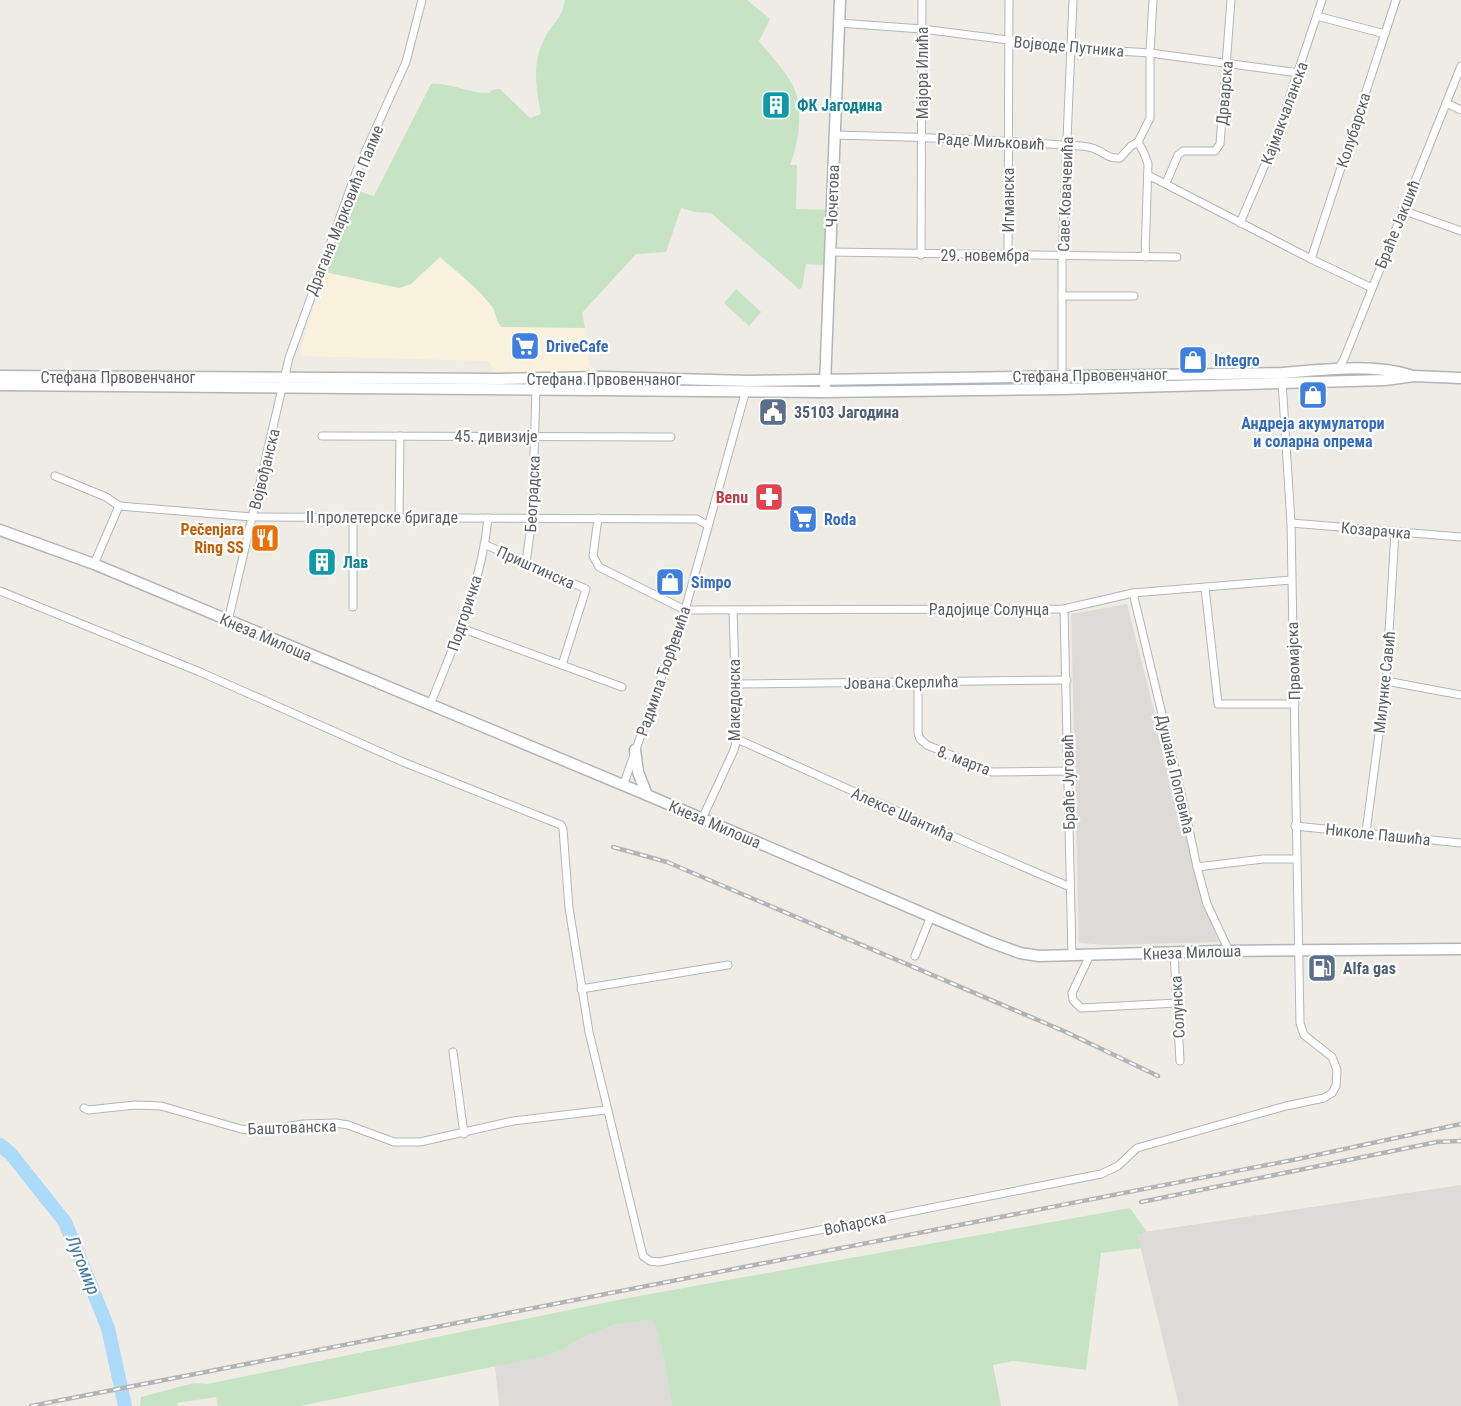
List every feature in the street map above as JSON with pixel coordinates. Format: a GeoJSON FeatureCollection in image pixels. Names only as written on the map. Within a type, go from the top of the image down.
{"type":"FeatureCollection","features":[{"type":"Feature","properties":{"kind":"street","name":"Драгана Марковића Палме"},"geometry":{"type":"LineString","coordinates":[[284,383],[300,322],[357,170],[406,62],[422,0]]}},
{"type":"Feature","properties":{"kind":"street","name":"Чочетова"},"geometry":{"type":"LineString","coordinates":[[825,386],[840,0]]}},
{"type":"Feature","properties":{"kind":"street","name":"Мајора Илића"},"geometry":{"type":"LineString","coordinates":[[921,255],[922,0]]}},
{"type":"Feature","properties":{"kind":"street","name":"Игманска"},"geometry":{"type":"LineString","coordinates":[[1008,255],[1009,0]]}},
{"type":"Feature","properties":{"kind":"street","name":"Саве Ковачевића"},"geometry":{"type":"LineString","coordinates":[[1061,389],[1062,255],[1073,0]]}},
{"type":"Feature","properties":{"kind":"street"},"geometry":{"type":"LineString","coordinates":[[1145,257],[1148,164],[1138,142],[1150,118],[1153,0]]}},
{"type":"Feature","properties":{"kind":"street","name":"Дрварска"},"geometry":{"type":"LineString","coordinates":[[1166,183],[1178,155],[1183,151],[1215,151],[1220,144],[1231,0]]}},
{"type":"Feature","properties":{"kind":"street","name":"Кајмакчаланска"},"geometry":{"type":"LineString","coordinates":[[1240,223],[1273,146],[1322,0]]}},
{"type":"Feature","properties":{"kind":"street","name":"Колубарска"},"geometry":{"type":"LineString","coordinates":[[1311,259],[1396,0]]}},
{"type":"Feature","properties":{"kind":"street"},"geometry":{"type":"LineString","coordinates":[[1317,16],[1385,34]]}},
{"type":"Feature","properties":{"kind":"street","name":"Војводе Путника"},"geometry":{"type":"LineString","coordinates":[[839,23],[922,29],[1071,48],[1150,53],[1299,72]]}},
{"type":"Feature","properties":{"kind":"street","name":"Браће Јакшић"},"geometry":{"type":"LineString","coordinates":[[1330,381],[1338,369],[1372,288],[1461,66]]}},
{"type":"Feature","properties":{"kind":"street"},"geometry":{"type":"LineString","coordinates":[[1446,103],[1461,110]]}},
{"type":"Feature","properties":{"kind":"street","name":"Раде Миљковић"},"geometry":{"type":"LineString","coordinates":[[835,135],[1008,141],[1094,148],[1113,159],[1120,158],[1138,142]]}},
{"type":"Feature","properties":{"kind":"street"},"geometry":{"type":"LineString","coordinates":[[1148,175],[1372,288]]}},
{"type":"Feature","properties":{"kind":"street"},"geometry":{"type":"LineString","coordinates":[[1402,210],[1461,231]]}},
{"type":"Feature","properties":{"kind":"street","name":"29. новембра"},"geometry":{"type":"LineString","coordinates":[[830,252],[1176,257]]}},
{"type":"Feature","properties":{"kind":"street"},"geometry":{"type":"LineString","coordinates":[[1062,296],[1134,296]]}},
{"type":"Feature","properties":{"kind":"street","name":"Стефана Првовенчаног"},"geometry":{"type":"LineString","coordinates":[[498,384],[536,390],[747,386],[1061,389],[1282,377],[1338,369],[1385,369],[1414,376]]}},
{"type":"Feature","properties":{"kind":"street","name":"Стефана Првовенчаног"},"geometry":{"type":"LineString","coordinates":[[825,386],[1062,375],[1282,377],[1330,381],[1385,380],[1414,376]]}},
{"type":"Feature","properties":{"kind":"street","name":"Стефана Првовенчаног"},"geometry":{"type":"LineString","coordinates":[[0,376],[284,383]]}},
{"type":"Feature","properties":{"kind":"street","name":"Стефана Првовенчаног"},"geometry":{"type":"LineString","coordinates":[[0,385],[498,384],[602,376],[747,386]]}},
{"type":"Feature","properties":{"kind":"street"},"geometry":{"type":"LineString","coordinates":[[1414,376],[1461,378]]}},
{"type":"Feature","properties":{"kind":"street","name":"Првомајска"},"geometry":{"type":"LineString","coordinates":[[1282,377],[1291,523],[1297,950]]}},
{"type":"Feature","properties":{"kind":"street","name":"Војвођанска"},"geometry":{"type":"LineString","coordinates":[[228,621],[284,383]]}},
{"type":"Feature","properties":{"kind":"street","name":"Радмила Ђорђевића"},"geometry":{"type":"LineString","coordinates":[[623,786],[685,610],[747,386]]}},
{"type":"Feature","properties":{"kind":"street","name":"Београдска"},"geometry":{"type":"LineString","coordinates":[[526,563],[532,518],[536,390]]}},
{"type":"Feature","properties":{"kind":"street","name":"45. дивизије"},"geometry":{"type":"LineString","coordinates":[[322,436],[670,437]]}},
{"type":"Feature","properties":{"kind":"street"},"geometry":{"type":"LineString","coordinates":[[399,517],[400,436]]}},
{"type":"Feature","properties":{"kind":"street"},"geometry":{"type":"LineString","coordinates":[[55,476],[106,497],[118,506],[94,564]]}},
{"type":"Feature","properties":{"kind":"street","name":"II пролетерске бригаде"},"geometry":{"type":"LineString","coordinates":[[118,506],[252,517],[697,519],[707,525]]}},
{"type":"Feature","properties":{"kind":"street"},"geometry":{"type":"LineString","coordinates":[[353,517],[353,607]]}},
{"type":"Feature","properties":{"kind":"street","name":"Подгоричка"},"geometry":{"type":"LineString","coordinates":[[430,705],[462,628],[486,545],[488,518]]}},
{"type":"Feature","properties":{"kind":"street"},"geometry":{"type":"LineString","coordinates":[[598,518],[593,556],[599,567],[685,610]]}},
{"type":"Feature","properties":{"kind":"street","name":"Козарачка"},"geometry":{"type":"LineString","coordinates":[[1291,523],[1461,537]]}},
{"type":"Feature","properties":{"kind":"street","name":"Кнеза Милоша"},"geometry":{"type":"LineString","coordinates":[[0,530],[94,564],[1020,953],[1039,956],[1072,956],[1297,950],[1458,951]]}},
{"type":"Feature","properties":{"kind":"street","name":"Милунке Савић"},"geometry":{"type":"LineString","coordinates":[[1366,832],[1386,681],[1395,532]]}},
{"type":"Feature","properties":{"kind":"street","name":"Приштинска"},"geometry":{"type":"LineString","coordinates":[[486,545],[586,589],[562,665]]}},
{"type":"Feature","properties":{"kind":"street","name":"Радојице Солунца"},"geometry":{"type":"LineString","coordinates":[[685,610],[1064,609],[1133,593],[1291,580]]}},
{"type":"Feature","properties":{"kind":"street"},"geometry":{"type":"LineString","coordinates":[[1205,588],[1218,704],[1295,704]]}},
{"type":"Feature","properties":{"kind":"street","name":"Воћарска"},"geometry":{"type":"LineString","coordinates":[[0,591],[200,672],[403,762],[561,825],[569,908],[581,989],[606,1110],[643,1256],[650,1261],[660,1262],[1101,1174],[1118,1166],[1137,1148],[1286,1106],[1324,1098],[1336,1086],[1337,1070],[1332,1057],[1304,1035],[1300,1023],[1297,950]]}},
{"type":"Feature","properties":{"kind":"street","name":"Душана Поповића"},"geometry":{"type":"LineString","coordinates":[[1133,593],[1197,867],[1207,904],[1229,951]]}},
{"type":"Feature","properties":{"kind":"street","name":"Браће Југовић"},"geometry":{"type":"LineString","coordinates":[[1064,609],[1072,956]]}},
{"type":"Feature","properties":{"kind":"street","name":"Македонска"},"geometry":{"type":"LineString","coordinates":[[702,819],[734,750],[737,738],[733,610]]}},
{"type":"Feature","properties":{"kind":"street"},"geometry":{"type":"LineString","coordinates":[[462,628],[622,687]]}},
{"type":"Feature","properties":{"kind":"street","name":"Јована Скерлића"},"geometry":{"type":"LineString","coordinates":[[735,684],[1067,680]]}},
{"type":"Feature","properties":{"kind":"street"},"geometry":{"type":"LineString","coordinates":[[1386,681],[1461,695]]}},
{"type":"Feature","properties":{"kind":"street","name":"8. марта"},"geometry":{"type":"LineString","coordinates":[[918,682],[918,733],[923,743],[992,772],[1068,771]]}},
{"type":"Feature","properties":{"kind":"street","name":"Алексе Шантића"},"geometry":{"type":"LineString","coordinates":[[737,738],[1070,887]]}},
{"type":"Feature","properties":{"kind":"street"},"geometry":{"type":"LineString","coordinates":[[635,750],[638,771],[647,795]]}},
{"type":"Feature","properties":{"kind":"street","name":"Николе Пашића"},"geometry":{"type":"LineString","coordinates":[[1295,826],[1461,843]]}},
{"type":"Feature","properties":{"kind":"street"},"geometry":{"type":"LineString","coordinates":[[1197,867],[1263,859],[1296,860]]}},
{"type":"Feature","properties":{"kind":"street"},"geometry":{"type":"LineString","coordinates":[[915,956],[931,916]]}},
{"type":"Feature","properties":{"kind":"street","name":"Солунска"},"geometry":{"type":"LineString","coordinates":[[1174,953],[1180,1060]]}},
{"type":"Feature","properties":{"kind":"street"},"geometry":{"type":"LineString","coordinates":[[1090,955],[1072,993],[1073,1000],[1081,1008],[1177,1003]]}},
{"type":"Feature","properties":{"kind":"street"},"geometry":{"type":"LineString","coordinates":[[581,989],[728,965]]}},
{"type":"Feature","properties":{"kind":"street"},"geometry":{"type":"LineString","coordinates":[[453,1052],[464,1134]]}},
{"type":"Feature","properties":{"kind":"street","name":"Баштованска"},"geometry":{"type":"LineString","coordinates":[[84,1108],[88,1110],[135,1105],[161,1106],[211,1122],[260,1131],[322,1123],[342,1124],[394,1142],[420,1142],[464,1134],[513,1120],[606,1110]]}},
{"type":"Feature","properties":{"kind":"shaded area"},"geometry":{"type":"Polygon","coordinates":[[[440,257],[483,295],[494,309],[497,322],[502,327],[585,328],[589,366],[601,374],[493,372],[492,365],[487,361],[301,356],[300,352],[325,272],[399,288],[411,284],[440,257]]]}},
{"type":"Feature","properties":{"kind":"shaded area"},"geometry":{"type":"Polygon","coordinates":[[[1127,604],[1202,901],[1219,942],[1107,945],[1079,943],[1071,614],[1127,604]]]}},
{"type":"Feature","properties":{"kind":"shaded area"},"geometry":{"type":"Polygon","coordinates":[[[1461,1185],[1461,1406],[1179,1406],[1137,1233],[1461,1185]]]}},
{"type":"Feature","properties":{"kind":"shaded area"},"geometry":{"type":"Polygon","coordinates":[[[651,1320],[660,1337],[672,1406],[499,1406],[495,1366],[562,1350],[582,1338],[613,1325],[651,1320]]]}},
{"type":"Feature","properties":{"kind":"green space"},"geometry":{"type":"Polygon","coordinates":[[[565,0],[747,0],[770,19],[759,41],[790,80],[798,105],[798,136],[790,165],[797,165],[796,209],[828,210],[826,265],[806,264],[802,288],[799,289],[711,213],[681,208],[666,252],[636,254],[582,313],[585,328],[502,327],[486,300],[440,257],[411,284],[399,288],[325,272],[358,191],[374,196],[431,84],[482,93],[500,89],[530,118],[541,114],[536,84],[538,55],[546,36],[560,16],[565,0]]]}},
{"type":"Feature","properties":{"kind":"green space"},"geometry":{"type":"Polygon","coordinates":[[[736,289],[761,312],[749,326],[724,303],[736,289]]]}},
{"type":"Feature","properties":{"kind":"green space"},"geometry":{"type":"Polygon","coordinates":[[[1130,1208],[1147,1232],[1137,1234],[1141,1248],[1101,1253],[1086,1370],[1013,1361],[993,1365],[1001,1406],[672,1406],[660,1337],[651,1320],[613,1325],[582,1338],[562,1350],[540,1357],[300,1406],[218,1406],[216,1397],[177,1403],[178,1406],[140,1406],[141,1397],[194,1383],[207,1384],[628,1298],[1130,1208]]]}},
{"type":"Feature","properties":{"kind":"waterway","name":"Лугомир"},"geometry":{"type":"LineString","coordinates":[[0,1145],[11,1154],[65,1222],[108,1328],[125,1406]]}},
{"type":"Feature","properties":{"kind":"railway"},"geometry":{"type":"LineString","coordinates":[[613,847],[667,862],[1066,1032],[1158,1076]]}},
{"type":"Feature","properties":{"kind":"railway"},"geometry":{"type":"LineString","coordinates":[[31,1406],[1298,1159],[1461,1124]]}},
{"type":"Feature","properties":{"kind":"railway"},"geometry":{"type":"LineString","coordinates":[[1141,1202],[1437,1142],[1461,1141]]}},
{"type":"Feature","properties":{"kind":"place","name":"ФК Јагодина"},"geometry":{"type":"Point","coordinates":[776,105]}},
{"type":"Feature","properties":{"kind":"place","name":"DriveCafe"},"geometry":{"type":"Point","coordinates":[525,346]}},
{"type":"Feature","properties":{"kind":"place","name":"Integro"},"geometry":{"type":"Point","coordinates":[1193,360]}},
{"type":"Feature","properties":{"kind":"place","name":"Андреја акумулатори и соларна опрема"},"geometry":{"type":"Point","coordinates":[1313,395]}},
{"type":"Feature","properties":{"kind":"place","name":"35103 Јагодина"},"geometry":{"type":"Point","coordinates":[773,412]}},
{"type":"Feature","properties":{"kind":"place","name":"Benu"},"geometry":{"type":"Point","coordinates":[769,497]}},
{"type":"Feature","properties":{"kind":"place","name":"Roda"},"geometry":{"type":"Point","coordinates":[803,519]}},
{"type":"Feature","properties":{"kind":"place","name":"Pečenjara Ring SS"},"geometry":{"type":"Point","coordinates":[265,538]}},
{"type":"Feature","properties":{"kind":"place","name":"Лав"},"geometry":{"type":"Point","coordinates":[322,562]}},
{"type":"Feature","properties":{"kind":"place","name":"Simpo"},"geometry":{"type":"Point","coordinates":[670,582]}},
{"type":"Feature","properties":{"kind":"place","name":"Alfa gas"},"geometry":{"type":"Point","coordinates":[1322,968]}}]}
